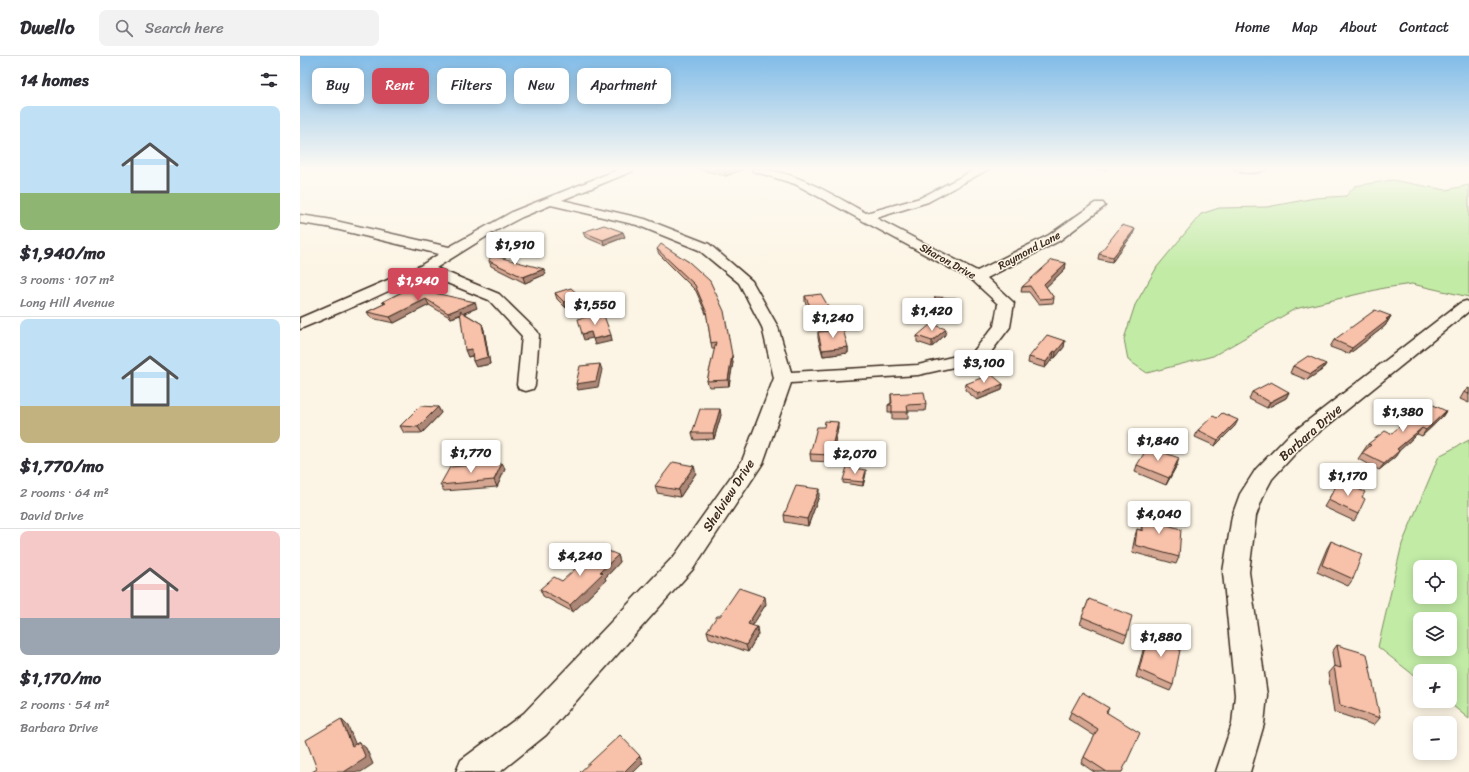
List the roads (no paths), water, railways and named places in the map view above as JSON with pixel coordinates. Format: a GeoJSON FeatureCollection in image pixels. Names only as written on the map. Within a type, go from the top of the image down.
{"type":"FeatureCollection","features":[{"type":"Feature","properties":{"kind":"street"},"geometry":{"type":"LineString","coordinates":[[300,324],[425,269],[493,227],[546,202]]}},
{"type":"Feature","properties":{"kind":"street"},"geometry":{"type":"LineString","coordinates":[[555,202],[641,222],[704,247],[745,281],[770,327],[783,378]]}},
{"type":"Feature","properties":{"kind":"street","name":"Sharon Drive"},"geometry":{"type":"LineString","coordinates":[[783,378],[918,370],[979,356],[1002,327],[1006,303],[978,277],[838,202]]}},
{"type":"Feature","properties":{"kind":"street"},"geometry":{"type":"LineString","coordinates":[[866,217],[916,202]]}},
{"type":"Feature","properties":{"kind":"street","name":"Raymond Lane"},"geometry":{"type":"LineString","coordinates":[[978,277],[1054,238],[1099,206]]}},
{"type":"Feature","properties":{"kind":"street"},"geometry":{"type":"LineString","coordinates":[[300,220],[327,222],[395,240],[451,252]]}},
{"type":"Feature","properties":{"kind":"street"},"geometry":{"type":"LineString","coordinates":[[425,269],[494,297],[531,335],[526,385]]}},
{"type":"Feature","properties":{"kind":"street","name":"Barbara Drive"},"geometry":{"type":"LineString","coordinates":[[1233,772],[1248,724],[1251,695],[1236,572],[1244,516],[1252,494],[1264,474],[1295,441],[1466,306]]}},
{"type":"Feature","properties":{"kind":"street","name":"Shelview Drive"},"geometry":{"type":"LineString","coordinates":[[473,772],[535,724],[684,562],[752,463],[783,378]]}}]}
